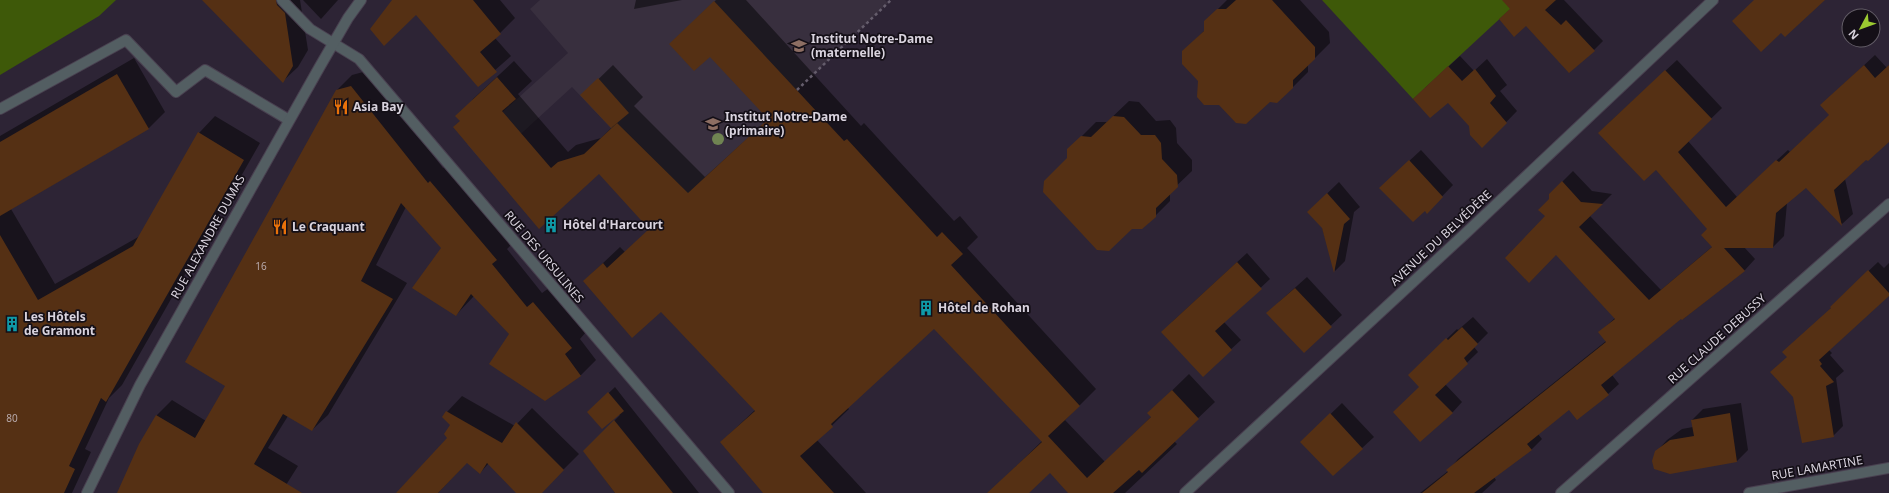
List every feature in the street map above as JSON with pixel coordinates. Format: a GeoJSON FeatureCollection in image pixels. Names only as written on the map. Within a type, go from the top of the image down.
{"type":"FeatureCollection","features":[{"type":"Feature","properties":{"kind":"street","name":"RUE DES URSULINES"},"geometry":{"type":"LineString","coordinates":[[282,0],[310,29],[359,59],[729,493]]}},
{"type":"Feature","properties":{"kind":"street","name":"RUE ALEXANDRE DUMAS"},"geometry":{"type":"LineString","coordinates":[[87,493],[140,385],[289,120],[334,45],[348,18],[362,0]]}},
{"type":"Feature","properties":{"kind":"street","name":"AVENUE DU BELVÉDÈRE"},"geometry":{"type":"LineString","coordinates":[[1185,493],[1467,232],[1712,0]]}},
{"type":"Feature","properties":{"kind":"street"},"geometry":{"type":"LineString","coordinates":[[0,109],[126,40],[176,92],[205,70],[289,120]]}},
{"type":"Feature","properties":{"kind":"street","name":"RUE CLAUDE DEBUSSY"},"geometry":{"type":"LineString","coordinates":[[1561,493],[1889,204]]}},
{"type":"Feature","properties":{"kind":"street","name":"RUE LAMARTINE"},"geometry":{"type":"LineString","coordinates":[[1749,493],[1889,468]]}},
{"type":"Feature","properties":{"kind":"path"},"geometry":{"type":"LineString","coordinates":[[797,90],[891,0]]}},
{"type":"Feature","properties":{"kind":"shaded area","name":"Institut Notre-Dame (primaire)"},"geometry":{"type":"Polygon","coordinates":[[[540,0],[885,0],[888,3],[797,90],[823,119],[687,242],[597,142],[611,128],[572,87],[486,166],[467,144],[568,53],[530,9],[540,0]]]}},
{"type":"Feature","properties":{"kind":"green space"},"geometry":{"type":"Polygon","coordinates":[[[0,0],[116,0],[99,16],[0,75],[0,0]]]}},
{"type":"Feature","properties":{"kind":"green space"},"geometry":{"type":"Polygon","coordinates":[[[1322,0],[1520,0],[1413,99],[1322,0]]]}},
{"type":"Feature","properties":{"kind":"building"},"geometry":{"type":"Polygon","coordinates":[[[202,0],[276,0],[277,5],[285,13],[293,66],[283,83],[202,0]]]}},
{"type":"Feature","properties":{"kind":"building"},"geometry":{"type":"Polygon","coordinates":[[[392,0],[473,0],[501,34],[480,52],[497,72],[478,87],[416,15],[384,46],[370,29],[392,0]]]}},
{"type":"Feature","properties":{"kind":"building"},"geometry":{"type":"Polygon","coordinates":[[[1236,0],[1272,0],[1315,47],[1315,59],[1293,80],[1293,88],[1277,103],[1270,102],[1246,124],[1236,123],[1219,105],[1204,105],[1197,97],[1198,81],[1182,64],[1182,51],[1204,31],[1204,21],[1217,9],[1226,9],[1236,0]]]}},
{"type":"Feature","properties":{"kind":"building"},"geometry":{"type":"Polygon","coordinates":[[[1502,0],[1556,0],[1545,10],[1561,25],[1566,20],[1595,51],[1569,73],[1526,26],[1514,37],[1499,19],[1510,9],[1502,0]]]}},
{"type":"Feature","properties":{"kind":"building"},"geometry":{"type":"Polygon","coordinates":[[[1754,0],[1825,0],[1785,37],[1781,33],[1761,52],[1732,21],[1754,0]]]}},
{"type":"Feature","properties":{"kind":"building"},"geometry":{"type":"Polygon","coordinates":[[[714,1],[844,141],[847,139],[937,237],[942,232],[963,254],[951,265],[1080,406],[1048,436],[1087,478],[1151,417],[1147,413],[1172,390],[1199,419],[1142,473],[1139,470],[1113,493],[1068,493],[1050,473],[1029,493],[987,493],[1042,442],[934,329],[831,424],[833,427],[800,456],[834,493],[763,493],[720,442],[755,411],[661,312],[632,338],[583,281],[603,263],[607,268],[649,229],[599,174],[539,229],[453,127],[460,121],[455,116],[497,77],[516,99],[502,111],[551,168],[558,162],[584,154],[617,123],[688,193],[768,119],[710,57],[694,71],[669,44],[714,1]]]}},
{"type":"Feature","properties":{"kind":"building"},"geometry":{"type":"Polygon","coordinates":[[[1864,65],[1875,78],[1889,65],[1889,142],[1868,161],[1866,160],[1834,190],[1842,226],[1806,188],[1776,213],[1773,248],[1724,248],[1745,271],[1682,320],[1681,319],[1601,385],[1609,395],[1577,420],[1569,410],[1527,444],[1532,450],[1474,493],[1422,493],[1448,472],[1446,470],[1606,342],[1598,332],[1615,319],[1556,255],[1529,283],[1505,258],[1545,216],[1538,210],[1549,199],[1549,194],[1562,181],[1581,202],[1603,204],[1579,227],[1649,300],[1712,247],[1701,235],[1707,229],[1656,170],[1644,181],[1598,133],[1665,70],[1712,119],[1678,152],[1726,207],[1776,160],[1779,162],[1829,115],[1820,105],[1864,65]]]}},
{"type":"Feature","properties":{"kind":"building"},"geometry":{"type":"Polygon","coordinates":[[[1448,66],[1462,81],[1475,69],[1496,96],[1490,103],[1507,123],[1482,148],[1470,135],[1469,126],[1448,103],[1430,118],[1413,99],[1448,66]]]}},
{"type":"Feature","properties":{"kind":"building"},"geometry":{"type":"Polygon","coordinates":[[[117,74],[149,129],[0,216],[0,142],[117,74]]]}},
{"type":"Feature","properties":{"kind":"building"},"geometry":{"type":"Polygon","coordinates":[[[598,78],[629,113],[611,128],[580,95],[598,78]]]}},
{"type":"Feature","properties":{"kind":"building"},"geometry":{"type":"Polygon","coordinates":[[[351,86],[428,183],[430,181],[497,260],[492,264],[527,307],[533,302],[572,348],[565,354],[581,376],[545,401],[489,364],[509,334],[471,294],[456,316],[412,288],[441,248],[401,203],[361,281],[393,299],[312,431],[283,414],[254,464],[302,493],[117,493],[139,444],[156,415],[195,438],[225,386],[185,362],[336,90],[351,86]]]}},
{"type":"Feature","properties":{"kind":"building"},"geometry":{"type":"Polygon","coordinates":[[[1113,116],[1124,117],[1141,135],[1155,135],[1161,143],[1162,159],[1177,175],[1178,187],[1156,208],[1156,217],[1142,229],[1132,229],[1109,251],[1097,250],[1043,192],[1044,181],[1067,158],[1067,149],[1081,136],[1091,137],[1113,116]]]}},
{"type":"Feature","properties":{"kind":"building"},"geometry":{"type":"Polygon","coordinates":[[[198,132],[244,160],[106,402],[101,398],[69,466],[75,469],[64,493],[0,493],[0,235],[38,300],[133,246],[198,132]]]}},
{"type":"Feature","properties":{"kind":"building"},"geometry":{"type":"Polygon","coordinates":[[[1409,160],[1443,197],[1427,214],[1425,211],[1413,222],[1379,188],[1409,160]]]}},
{"type":"Feature","properties":{"kind":"building"},"geometry":{"type":"Polygon","coordinates":[[[1327,193],[1350,219],[1344,224],[1334,273],[1322,228],[1307,212],[1327,193]]]}},
{"type":"Feature","properties":{"kind":"building"},"geometry":{"type":"Polygon","coordinates":[[[1237,262],[1262,289],[1215,331],[1232,350],[1203,377],[1161,332],[1237,262]]]}},
{"type":"Feature","properties":{"kind":"building"},"geometry":{"type":"Polygon","coordinates":[[[1868,270],[1889,293],[1889,296],[1819,360],[1822,364],[1820,366],[1834,382],[1826,386],[1834,437],[1802,443],[1793,397],[1770,372],[1787,357],[1782,352],[1831,308],[1830,307],[1868,270]]]}},
{"type":"Feature","properties":{"kind":"building"},"geometry":{"type":"Polygon","coordinates":[[[1295,288],[1332,327],[1304,353],[1266,313],[1295,288]]]}},
{"type":"Feature","properties":{"kind":"building"},"geometry":{"type":"Polygon","coordinates":[[[1462,327],[1478,344],[1464,358],[1468,364],[1435,395],[1453,413],[1420,442],[1393,412],[1419,387],[1408,375],[1446,338],[1448,340],[1462,327]]]}},
{"type":"Feature","properties":{"kind":"building"},"geometry":{"type":"Polygon","coordinates":[[[608,392],[624,411],[602,429],[587,412],[608,392]]]}},
{"type":"Feature","properties":{"kind":"building"},"geometry":{"type":"Polygon","coordinates":[[[446,411],[502,443],[516,422],[564,470],[542,493],[516,493],[487,463],[480,474],[467,463],[438,493],[396,493],[447,438],[444,434],[450,425],[442,417],[446,411]]]}},
{"type":"Feature","properties":{"kind":"building"},"geometry":{"type":"Polygon","coordinates":[[[1330,413],[1363,449],[1333,476],[1300,442],[1330,413]]]}},
{"type":"Feature","properties":{"kind":"building"},"geometry":{"type":"Polygon","coordinates":[[[1730,413],[1737,462],[1670,474],[1654,469],[1652,461],[1655,451],[1670,440],[1694,436],[1691,420],[1730,413]]]}},
{"type":"Feature","properties":{"kind":"building"},"geometry":{"type":"Polygon","coordinates":[[[614,420],[673,493],[615,493],[583,451],[614,420]]]}},
{"type":"Feature","properties":{"kind":"place","name":"Institut Notre-Dame (maternelle)"},"geometry":{"type":"Point","coordinates":[799,46]}},
{"type":"Feature","properties":{"kind":"place","name":"Asia Bay"},"geometry":{"type":"Point","coordinates":[341,107]}},
{"type":"Feature","properties":{"kind":"place","name":"Institut Notre-Dame (primaire)"},"geometry":{"type":"Point","coordinates":[713,124]}},
{"type":"Feature","properties":{"kind":"place","name":"Hôtel d'Harcourt"},"geometry":{"type":"Point","coordinates":[551,225]}},
{"type":"Feature","properties":{"kind":"place","name":"Le Craquant"},"geometry":{"type":"Point","coordinates":[280,227]}},
{"type":"Feature","properties":{"kind":"place","name":"Hôtel de Rohan"},"geometry":{"type":"Point","coordinates":[926,308]}},
{"type":"Feature","properties":{"kind":"place","name":"Les Hôtels de Gramont"},"geometry":{"type":"Point","coordinates":[12,324]}}]}
